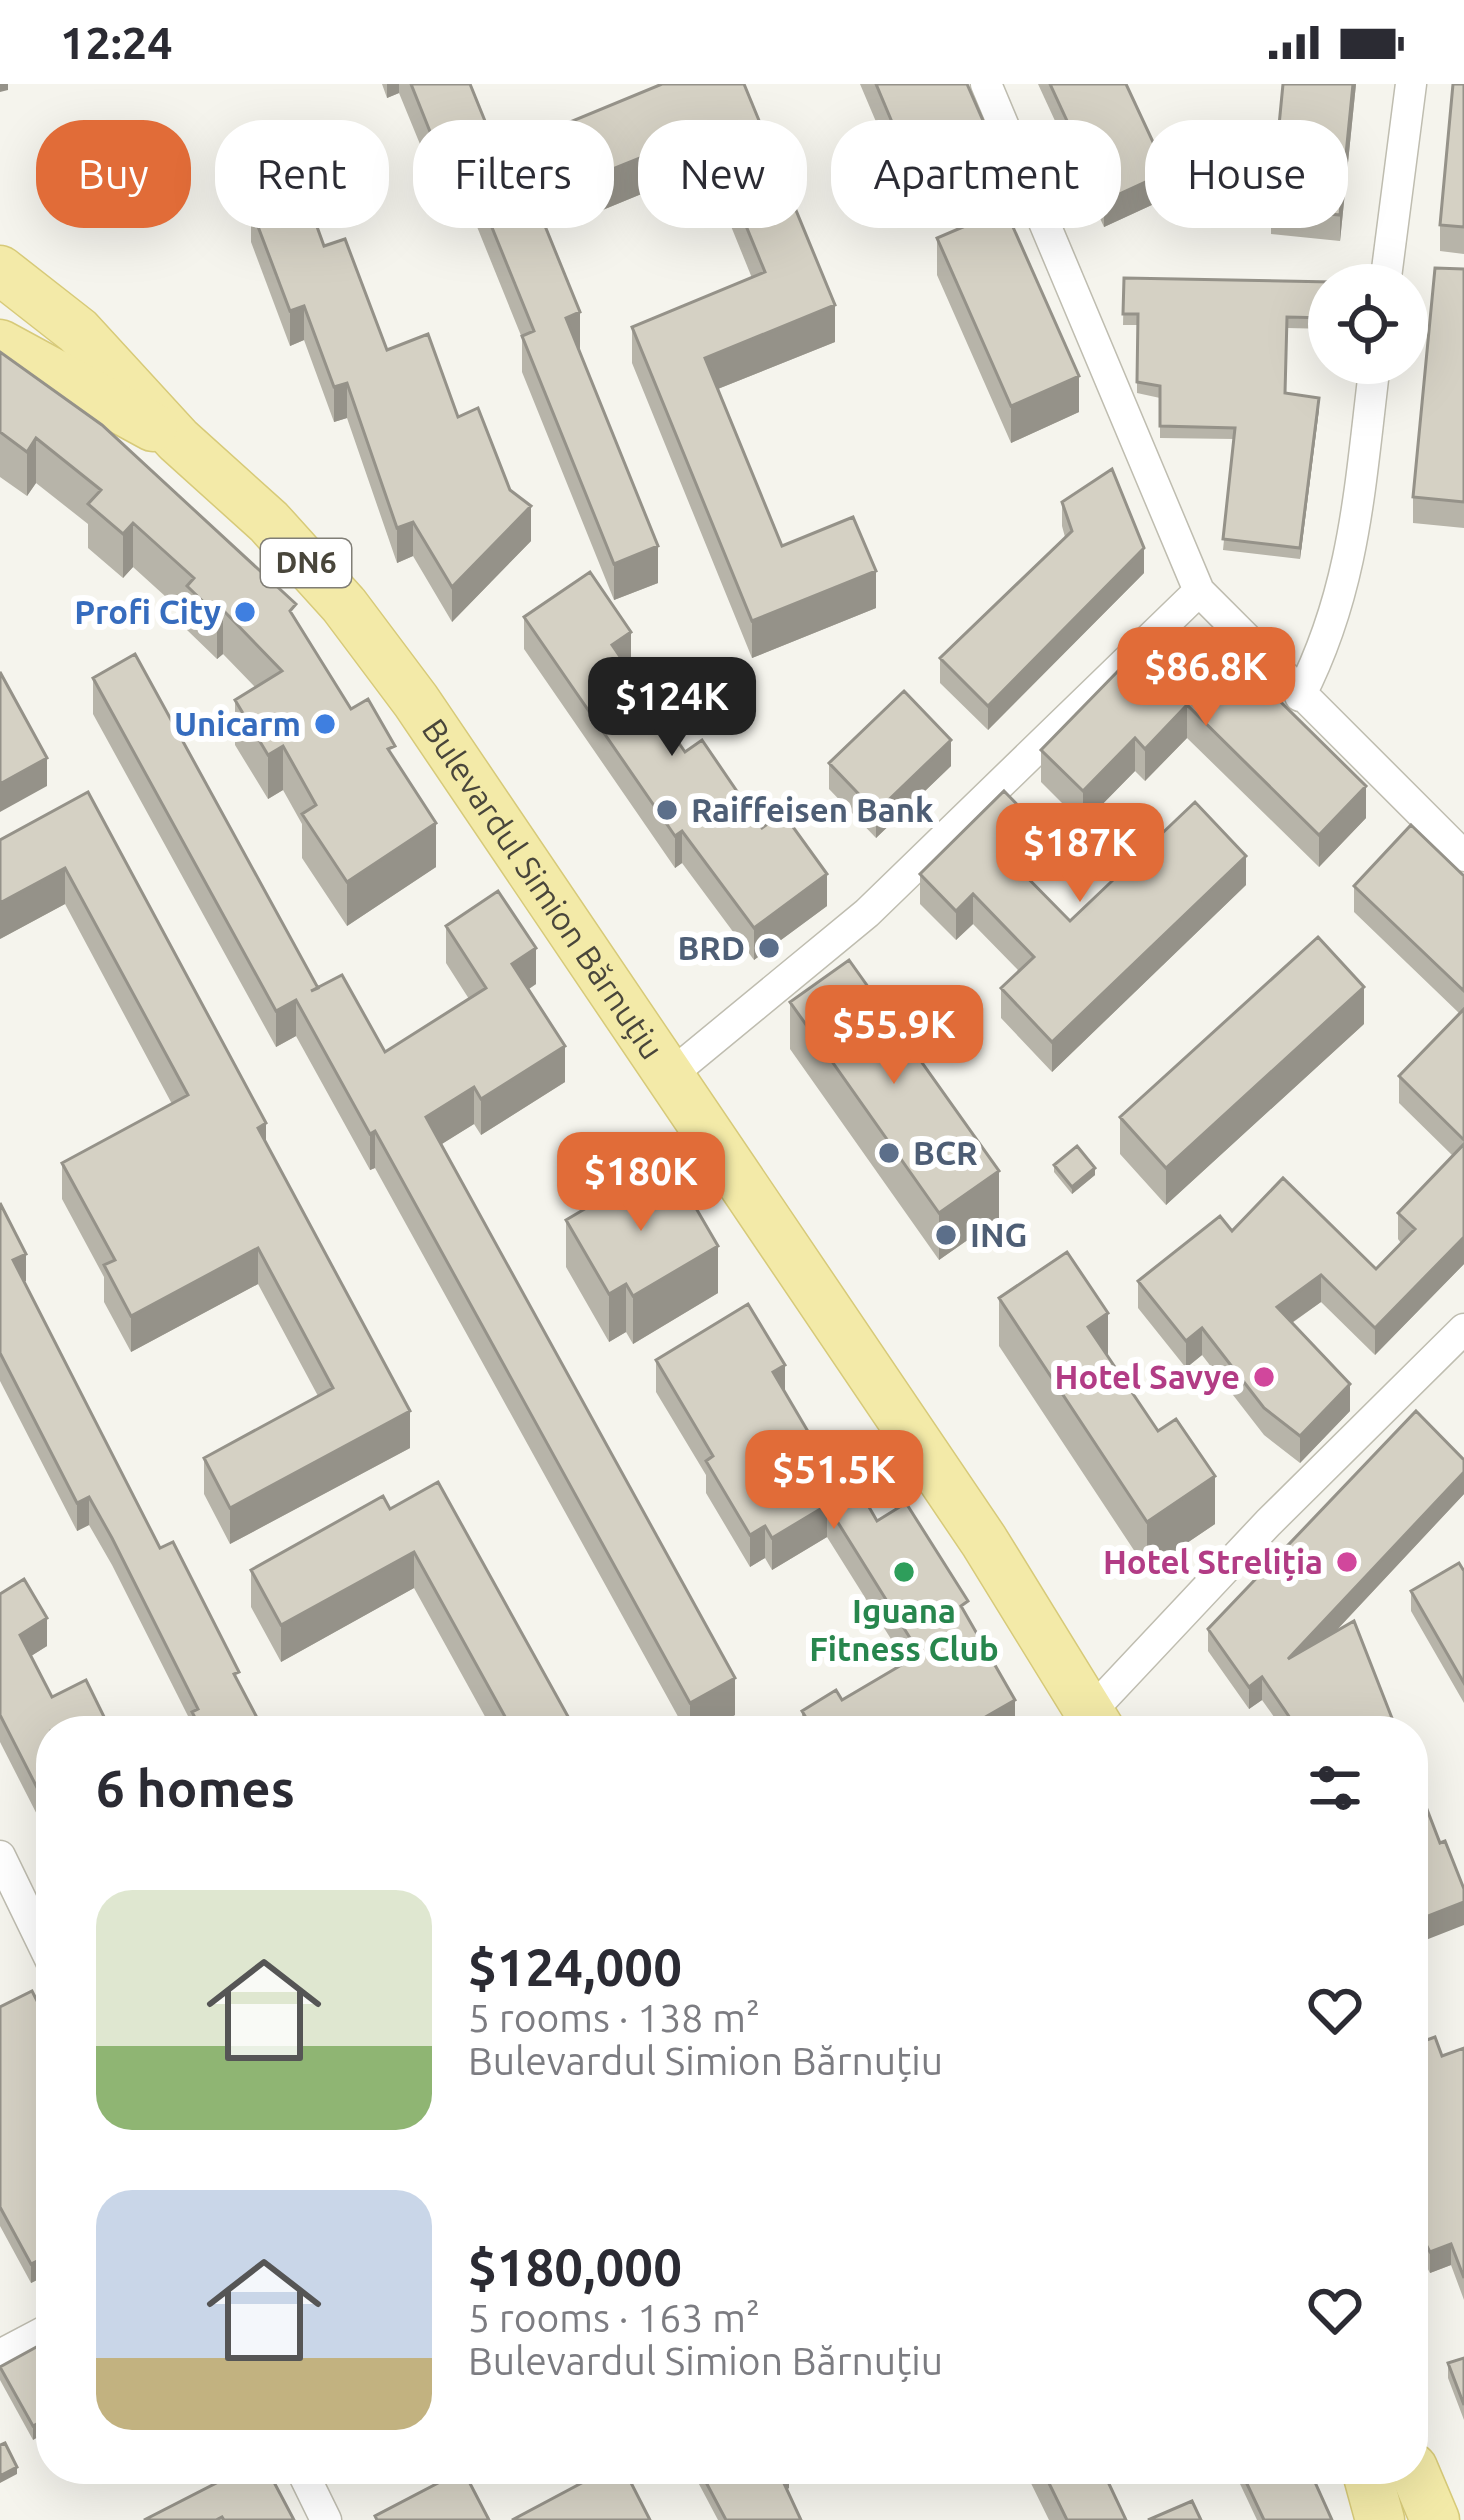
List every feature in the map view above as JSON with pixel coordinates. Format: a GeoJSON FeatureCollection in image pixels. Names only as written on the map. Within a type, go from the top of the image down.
{"type":"FeatureCollection","features":[{"type":"Feature","properties":{"kind":"main road","name":"Bulevardul Simion Bărnuțiu"},"geometry":{"type":"LineString","coordinates":[[0,270],[78,331],[178,440],[269,522],[344,605],[416,701],[984,1541],[1083,1716]]}},
{"type":"Feature","properties":{"kind":"main road","name":"Bulevardul Simion Bărnuțiu"},"geometry":{"type":"LineString","coordinates":[[0,344],[44,373],[178,440]]}},
{"type":"Feature","properties":{"kind":"main road"},"geometry":{"type":"LineString","coordinates":[[1370,2484],[1380,2520]]}},
{"type":"Feature","properties":{"kind":"main road"},"geometry":{"type":"LineString","coordinates":[[1420,2484],[1436,2520]]}},
{"type":"Feature","properties":{"kind":"street"},"geometry":{"type":"LineString","coordinates":[[986,84],[1199,591],[1464,856]]}},
{"type":"Feature","properties":{"kind":"street"},"geometry":{"type":"LineString","coordinates":[[1388,264],[1411,84]]}},
{"type":"Feature","properties":{"kind":"street"},"geometry":{"type":"LineString","coordinates":[[1300,696],[1324,649],[1347,582],[1372,384]]}},
{"type":"Feature","properties":{"kind":"street"},"geometry":{"type":"LineString","coordinates":[[668,1077],[867,913],[1199,591]]}},
{"type":"Feature","properties":{"kind":"street"},"geometry":{"type":"LineString","coordinates":[[1096,1716],[1253,1539],[1464,1329]]}},
{"type":"Feature","properties":{"kind":"street"},"geometry":{"type":"LineString","coordinates":[[0,1856],[36,1930]]}},
{"type":"Feature","properties":{"kind":"street"},"geometry":{"type":"LineString","coordinates":[[0,2355],[36,2336]]}},
{"type":"Feature","properties":{"kind":"street"},"geometry":{"type":"LineString","coordinates":[[308,2484],[326,2520]]}},
{"type":"Feature","properties":{"kind":"building"},"geometry":{"type":"Polygon","coordinates":[[[411,84],[470,84],[485,120],[425,120],[411,84]]]}},
{"type":"Feature","properties":{"kind":"building"},"geometry":{"type":"Polygon","coordinates":[[[662,84],[744,84],[759,120],[638,120],[638,159],[614,169],[614,120],[575,120],[662,84]]]}},
{"type":"Feature","properties":{"kind":"building"},"geometry":{"type":"Polygon","coordinates":[[[876,84],[967,84],[983,120],[891,120],[876,84]]]}},
{"type":"Feature","properties":{"kind":"building"},"geometry":{"type":"Polygon","coordinates":[[[1050,84],[1126,84],[1145,125],[1145,182],[1121,193],[1121,120],[1067,120],[1050,84]]]}},
{"type":"Feature","properties":{"kind":"building"},"geometry":{"type":"Polygon","coordinates":[[[1283,84],[1353,84],[1348,134],[1348,120],[1280,120],[1283,84]]]}},
{"type":"Feature","properties":{"kind":"building"},"geometry":{"type":"Polygon","coordinates":[[[1453,84],[1464,84],[1464,227],[1440,225],[1453,84]]]}},
{"type":"Feature","properties":{"kind":"building"},"geometry":{"type":"Polygon","coordinates":[[[259,228],[317,228],[324,246],[345,239],[387,350],[428,334],[458,417],[478,408],[510,490],[531,506],[452,587],[413,522],[397,528],[347,383],[334,387],[304,306],[290,311],[259,228]]]}},
{"type":"Feature","properties":{"kind":"building"},"geometry":{"type":"Polygon","coordinates":[[[492,228],[546,228],[580,312],[566,318],[658,546],[614,564],[522,336],[534,331],[492,228]]]}},
{"type":"Feature","properties":{"kind":"building"},"geometry":{"type":"Polygon","coordinates":[[[747,228],[803,228],[835,305],[705,358],[782,546],[853,517],[876,571],[752,621],[632,327],[765,272],[747,228]]]}},
{"type":"Feature","properties":{"kind":"building"},"geometry":{"type":"Polygon","coordinates":[[[960,228],[1013,228],[1079,376],[1011,406],[937,238],[960,228]]]}},
{"type":"Feature","properties":{"kind":"building"},"geometry":{"type":"Polygon","coordinates":[[[1435,268],[1464,269],[1464,502],[1413,497],[1424,384],[1428,384],[1435,268]]]}},
{"type":"Feature","properties":{"kind":"building"},"geometry":{"type":"Polygon","coordinates":[[[1124,278],[1308,282],[1308,318],[1287,317],[1285,393],[1319,398],[1300,548],[1223,539],[1235,428],[1160,426],[1160,386],[1137,382],[1138,314],[1123,314],[1124,278]]]}},
{"type":"Feature","properties":{"kind":"building"},"geometry":{"type":"Polygon","coordinates":[[[0,352],[102,425],[296,604],[290,611],[351,709],[368,699],[395,746],[388,749],[436,823],[347,882],[302,814],[316,805],[283,746],[268,755],[235,700],[282,671],[223,610],[217,615],[187,586],[194,578],[133,523],[123,534],[88,504],[101,490],[36,438],[27,452],[0,432],[0,352]]]}},
{"type":"Feature","properties":{"kind":"building"},"geometry":{"type":"Polygon","coordinates":[[[1112,469],[1144,548],[988,706],[940,658],[1072,531],[1062,502],[1112,469]]]}},
{"type":"Feature","properties":{"kind":"building"},"geometry":{"type":"Polygon","coordinates":[[[590,572],[631,632],[612,645],[685,752],[702,740],[762,828],[783,813],[827,874],[754,928],[682,831],[675,836],[524,617],[590,572]]]}},
{"type":"Feature","properties":{"kind":"building"},"geometry":{"type":"Polygon","coordinates":[[[1158,630],[1211,681],[1235,657],[1366,786],[1319,835],[1187,705],[1145,749],[1135,738],[1083,791],[1041,750],[1158,630]]]}},
{"type":"Feature","properties":{"kind":"building"},"geometry":{"type":"Polygon","coordinates":[[[135,654],[318,988],[342,975],[385,1052],[486,988],[446,926],[498,891],[536,948],[512,964],[565,1046],[481,1099],[474,1087],[426,1117],[735,1678],[690,1703],[375,1131],[370,1134],[296,1000],[276,1011],[93,678],[135,654]]]}},
{"type":"Feature","properties":{"kind":"building"},"geometry":{"type":"Polygon","coordinates":[[[0,672],[47,758],[0,784],[0,672]]]}},
{"type":"Feature","properties":{"kind":"building"},"geometry":{"type":"Polygon","coordinates":[[[904,691],[951,740],[876,812],[829,763],[904,691]]]}},
{"type":"Feature","properties":{"kind":"building"},"geometry":{"type":"Polygon","coordinates":[[[1004,791],[1044,832],[1013,863],[1070,921],[1195,802],[1246,856],[1052,1042],[1001,988],[1034,957],[973,894],[956,911],[920,874],[1004,791]]]}},
{"type":"Feature","properties":{"kind":"building"},"geometry":{"type":"Polygon","coordinates":[[[88,792],[266,1123],[258,1128],[410,1411],[230,1508],[204,1458],[333,1388],[258,1248],[131,1316],[104,1265],[115,1260],[62,1163],[188,1095],[65,868],[0,903],[0,840],[88,792]]]}},
{"type":"Feature","properties":{"kind":"building"},"geometry":{"type":"Polygon","coordinates":[[[1411,825],[1464,876],[1464,991],[1354,886],[1411,825]]]}},
{"type":"Feature","properties":{"kind":"building"},"geometry":{"type":"Polygon","coordinates":[[[1318,937],[1364,987],[1166,1168],[1120,1117],[1318,937]]]}},
{"type":"Feature","properties":{"kind":"building"},"geometry":{"type":"Polygon","coordinates":[[[849,960],[999,1171],[939,1213],[790,1002],[849,960]]]}},
{"type":"Feature","properties":{"kind":"building"},"geometry":{"type":"Polygon","coordinates":[[[1464,1009],[1464,1140],[1399,1076],[1464,1009]]]}},
{"type":"Feature","properties":{"kind":"building"},"geometry":{"type":"Polygon","coordinates":[[[1464,1144],[1464,1237],[1375,1328],[1321,1275],[1277,1307],[1350,1384],[1300,1436],[1264,1408],[1202,1328],[1186,1341],[1138,1281],[1220,1216],[1232,1231],[1283,1178],[1376,1269],[1415,1229],[1398,1213],[1464,1144]]]}},
{"type":"Feature","properties":{"kind":"building"},"geometry":{"type":"Polygon","coordinates":[[[1077,1146],[1095,1168],[1072,1187],[1054,1165],[1077,1146]]]}},
{"type":"Feature","properties":{"kind":"building"},"geometry":{"type":"Polygon","coordinates":[[[654,1168],[673,1199],[686,1191],[718,1246],[633,1296],[626,1284],[609,1294],[566,1220],[654,1168]]]}},
{"type":"Feature","properties":{"kind":"building"},"geometry":{"type":"Polygon","coordinates":[[[0,1203],[26,1254],[13,1260],[160,1548],[173,1542],[256,1716],[194,1716],[192,1712],[198,1709],[112,1538],[89,1497],[77,1503],[0,1353],[0,1203]]]}},
{"type":"Feature","properties":{"kind":"building"},"geometry":{"type":"Polygon","coordinates":[[[1067,1252],[1108,1313],[1088,1327],[1158,1431],[1176,1419],[1215,1476],[1147,1522],[999,1298],[1067,1252]]]}},
{"type":"Feature","properties":{"kind":"building"},"geometry":{"type":"Polygon","coordinates":[[[748,1304],[785,1365],[773,1372],[813,1440],[826,1432],[877,1521],[906,1503],[968,1601],[961,1606],[1015,1700],[987,1716],[805,1716],[802,1711],[836,1690],[842,1700],[920,1654],[827,1505],[772,1538],[765,1526],[750,1535],[706,1461],[713,1456],[656,1360],[748,1304]]]}},
{"type":"Feature","properties":{"kind":"building","name":"Hotel Streliția"},"geometry":{"type":"Polygon","coordinates":[[[1416,1411],[1464,1460],[1464,1472],[1288,1659],[1354,1621],[1391,1716],[1289,1716],[1262,1677],[1249,1687],[1208,1629],[1416,1411]]]}},
{"type":"Feature","properties":{"kind":"building"},"geometry":{"type":"Polygon","coordinates":[[[438,1482],[568,1716],[505,1716],[414,1552],[281,1625],[251,1570],[383,1496],[390,1509],[438,1482]]]}},
{"type":"Feature","properties":{"kind":"building"},"geometry":{"type":"Polygon","coordinates":[[[1459,1563],[1464,1571],[1464,1683],[1411,1591],[1459,1563]]]}},
{"type":"Feature","properties":{"kind":"building"},"geometry":{"type":"Polygon","coordinates":[[[24,1579],[47,1618],[20,1635],[52,1697],[86,1680],[104,1716],[36,1716],[36,1786],[0,1715],[0,1594],[24,1579]]]}},
{"type":"Feature","properties":{"kind":"building"},"geometry":{"type":"Polygon","coordinates":[[[1428,1812],[1440,1843],[1445,1841],[1464,1889],[1464,1902],[1428,1916],[1428,1812]]]}},
{"type":"Feature","properties":{"kind":"building"},"geometry":{"type":"Polygon","coordinates":[[[32,1991],[36,1999],[36,2262],[31,2264],[0,2207],[0,2007],[32,1991]]]}},
{"type":"Feature","properties":{"kind":"building"},"geometry":{"type":"Polygon","coordinates":[[[1435,2037],[1442,2056],[1464,2048],[1464,2278],[1451,2244],[1430,2252],[1428,2248],[1428,2040],[1435,2037]]]}},
{"type":"Feature","properties":{"kind":"building"},"geometry":{"type":"Polygon","coordinates":[[[36,2347],[36,2424],[33,2426],[0,2367],[36,2347]]]}},
{"type":"Feature","properties":{"kind":"building"},"geometry":{"type":"Polygon","coordinates":[[[1464,2358],[1464,2405],[1448,2363],[1464,2358]]]}},
{"type":"Feature","properties":{"kind":"building"},"geometry":{"type":"Polygon","coordinates":[[[5,2443],[17,2467],[0,2476],[0,2445],[5,2443]]]}},
{"type":"Feature","properties":{"kind":"building"},"geometry":{"type":"Polygon","coordinates":[[[214,2484],[275,2484],[294,2520],[222,2517],[144,2520],[214,2484]]]}},
{"type":"Feature","properties":{"kind":"building"},"geometry":{"type":"Polygon","coordinates":[[[436,2484],[470,2484],[489,2520],[377,2520],[375,2516],[436,2484]]]}},
{"type":"Feature","properties":{"kind":"building"},"geometry":{"type":"Polygon","coordinates":[[[580,2484],[632,2484],[650,2520],[512,2520],[580,2484]]]}},
{"type":"Feature","properties":{"kind":"building"},"geometry":{"type":"Polygon","coordinates":[[[707,2484],[784,2484],[801,2520],[726,2520],[707,2484]]]}},
{"type":"Feature","properties":{"kind":"building"},"geometry":{"type":"Polygon","coordinates":[[[1049,2484],[1109,2484],[1126,2520],[1067,2520],[1049,2484]]]}},
{"type":"Feature","properties":{"kind":"building"},"geometry":{"type":"Polygon","coordinates":[[[1247,2484],[1316,2484],[1332,2520],[1264,2520],[1247,2484]]]}},
{"type":"Feature","properties":{"kind":"building"},"geometry":{"type":"Polygon","coordinates":[[[1192,2501],[1201,2520],[1148,2520],[1192,2501]]]}},
{"type":"Feature","properties":{"kind":"place","name":"Profi City"},"geometry":{"type":"Point","coordinates":[245,612]}},
{"type":"Feature","properties":{"kind":"place","name":"Unicarm"},"geometry":{"type":"Point","coordinates":[325,724]}},
{"type":"Feature","properties":{"kind":"place","name":"Raiffeisen Bank"},"geometry":{"type":"Point","coordinates":[667,810]}},
{"type":"Feature","properties":{"kind":"place","name":"BRD"},"geometry":{"type":"Point","coordinates":[769,948]}},
{"type":"Feature","properties":{"kind":"place","name":"BCR"},"geometry":{"type":"Point","coordinates":[889,1153]}},
{"type":"Feature","properties":{"kind":"place","name":"ING"},"geometry":{"type":"Point","coordinates":[946,1235]}},
{"type":"Feature","properties":{"kind":"place","name":"Hotel Savye"},"geometry":{"type":"Point","coordinates":[1264,1377]}},
{"type":"Feature","properties":{"kind":"place","name":"Hotel Streliția"},"geometry":{"type":"Point","coordinates":[1347,1562]}},
{"type":"Feature","properties":{"kind":"place","name":"Iguana Fitness Club"},"geometry":{"type":"Point","coordinates":[904,1572]}}]}
